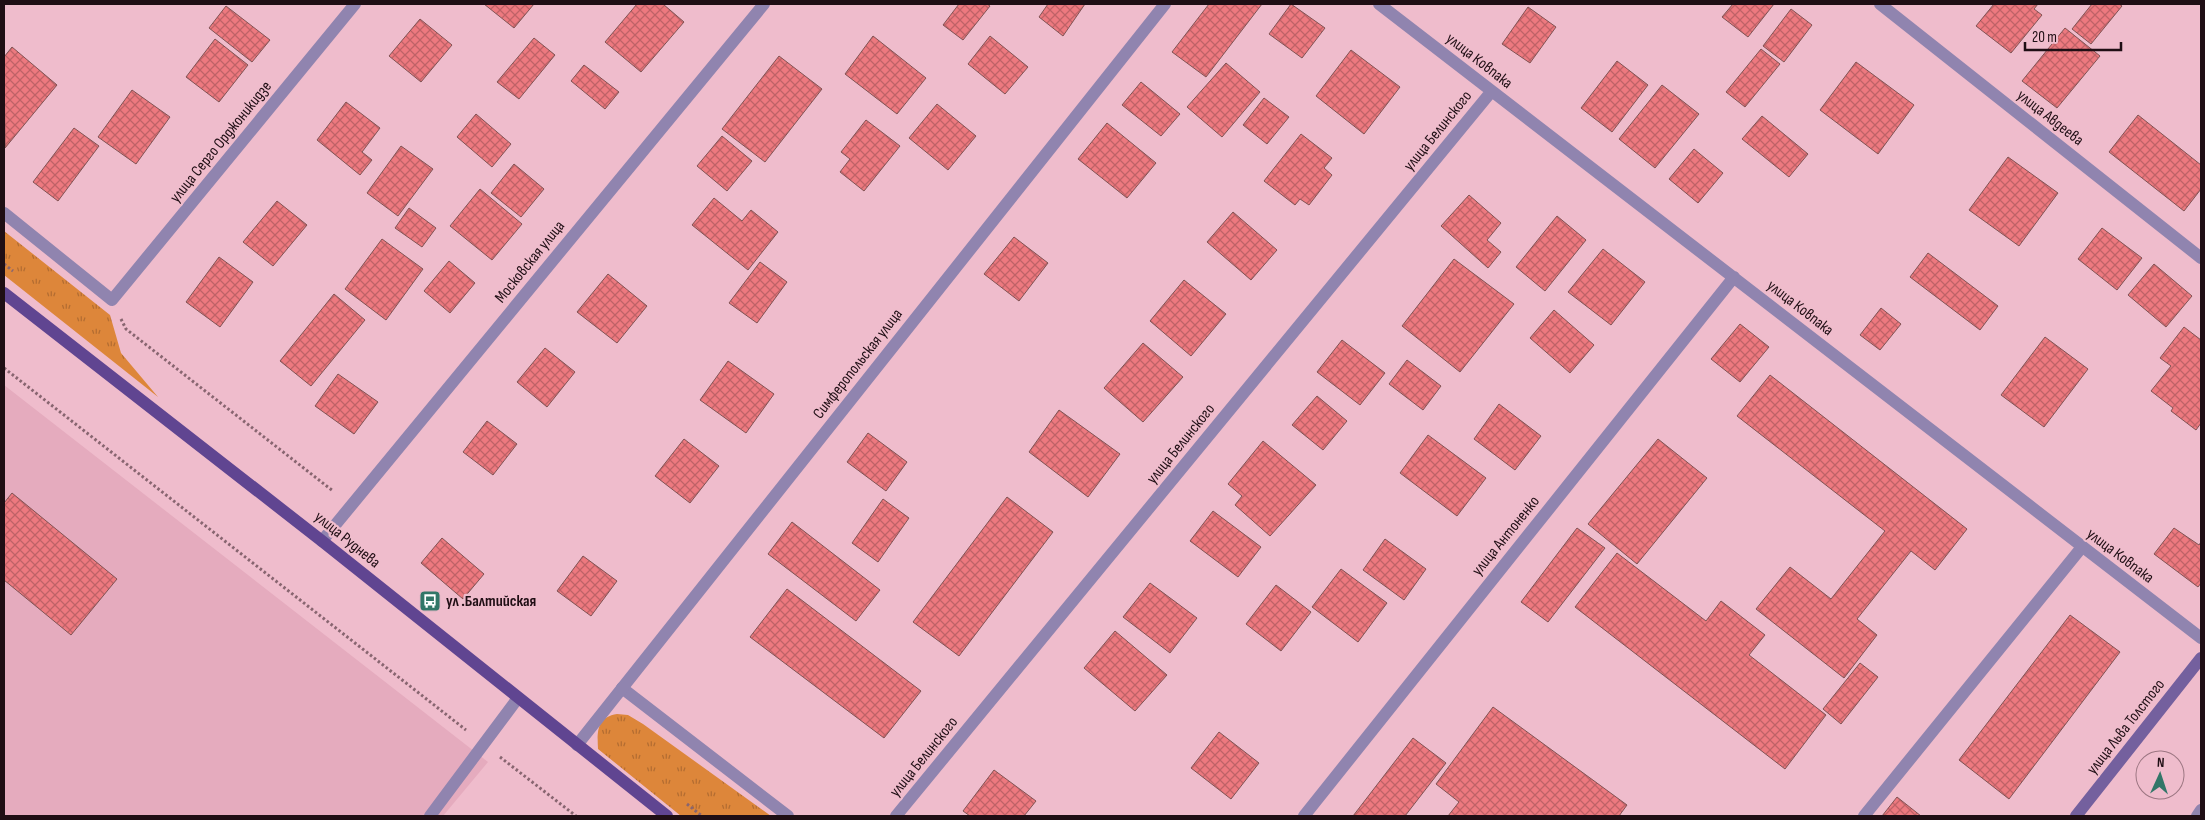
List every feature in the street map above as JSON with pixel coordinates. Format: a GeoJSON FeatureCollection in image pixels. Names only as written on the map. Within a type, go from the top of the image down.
{"type":"FeatureCollection","features":[{"type":"Feature","properties":{"kind":"main road","name":"улица Руднева"},"geometry":{"type":"LineString","coordinates":[[4,293],[322,541],[667,816]]}},
{"type":"Feature","properties":{"kind":"main road","name":"улица Льва Толстого"},"geometry":{"type":"LineString","coordinates":[[2076,816],[2201,658]]}},
{"type":"Feature","properties":{"kind":"street","name":"улица Серго Орджоникидзе"},"geometry":{"type":"LineString","coordinates":[[112,300],[355,4]]}},
{"type":"Feature","properties":{"kind":"street","name":"Московская улица"},"geometry":{"type":"LineString","coordinates":[[322,541],[764,4]]}},
{"type":"Feature","properties":{"kind":"street","name":"Симферопольская улица"},"geometry":{"type":"LineString","coordinates":[[577,745],[1165,4]]}},
{"type":"Feature","properties":{"kind":"street","name":"улица Ковпака"},"geometry":{"type":"LineString","coordinates":[[1379,4],[2201,638]]}},
{"type":"Feature","properties":{"kind":"street","name":"улица Авдеева"},"geometry":{"type":"LineString","coordinates":[[1880,4],[2201,258]]}},
{"type":"Feature","properties":{"kind":"street","name":"улица Белинского"},"geometry":{"type":"LineString","coordinates":[[896,816],[1491,92]]}},
{"type":"Feature","properties":{"kind":"street"},"geometry":{"type":"LineString","coordinates":[[4,213],[112,300]]}},
{"type":"Feature","properties":{"kind":"street","name":"улица Антоненко"},"geometry":{"type":"LineString","coordinates":[[1304,816],[1734,277]]}},
{"type":"Feature","properties":{"kind":"street"},"geometry":{"type":"LineString","coordinates":[[1864,816],[2082,547]]}},
{"type":"Feature","properties":{"kind":"street"},"geometry":{"type":"LineString","coordinates":[[622,688],[788,816]]}},
{"type":"Feature","properties":{"kind":"street"},"geometry":{"type":"LineString","coordinates":[[430,816],[518,698]]}},
{"type":"Feature","properties":{"kind":"street"},"geometry":{"type":"LineString","coordinates":[[2197,816],[2201,810]]}},
{"type":"Feature","properties":{"kind":"path"},"geometry":{"type":"LineString","coordinates":[[112,300],[126,329],[351,505]]}},
{"type":"Feature","properties":{"kind":"path"},"geometry":{"type":"LineString","coordinates":[[4,368],[576,816]]}},
{"type":"Feature","properties":{"kind":"shaded area"},"geometry":{"type":"Polygon","coordinates":[[[4,385],[488,762],[443,816],[4,816],[4,385]]]}},
{"type":"Feature","properties":{"kind":"green space"},"geometry":{"type":"Polygon","coordinates":[[[4,231],[110,315],[121,353],[158,397],[4,275],[4,231]]]}},
{"type":"Feature","properties":{"kind":"green space"},"geometry":{"type":"Polygon","coordinates":[[[617,714],[628,715],[643,724],[771,816],[681,816],[598,749],[598,731],[602,722],[605,718],[617,714]]]}},
{"type":"Feature","properties":{"kind":"building"},"geometry":{"type":"Polygon","coordinates":[[[484,4],[534,4],[514,28],[484,4]]]}},
{"type":"Feature","properties":{"kind":"building"},"geometry":{"type":"Polygon","coordinates":[[[637,4],[663,4],[684,22],[641,72],[605,42],[637,4]]]}},
{"type":"Feature","properties":{"kind":"building"},"geometry":{"type":"Polygon","coordinates":[[[959,4],[987,4],[990,6],[963,40],[943,25],[959,4]]]}},
{"type":"Feature","properties":{"kind":"building"},"geometry":{"type":"Polygon","coordinates":[[[1048,4],[1085,4],[1063,36],[1039,17],[1048,4]]]}},
{"type":"Feature","properties":{"kind":"building"},"geometry":{"type":"Polygon","coordinates":[[[1209,4],[1262,4],[1206,77],[1172,52],[1209,4]]]}},
{"type":"Feature","properties":{"kind":"building"},"geometry":{"type":"Polygon","coordinates":[[[1291,4],[1325,28],[1302,58],[1269,34],[1291,4]]]}},
{"type":"Feature","properties":{"kind":"building"},"geometry":{"type":"Polygon","coordinates":[[[1733,4],[1774,4],[1748,37],[1722,17],[1733,4]]]}},
{"type":"Feature","properties":{"kind":"building"},"geometry":{"type":"Polygon","coordinates":[[[1994,4],[2038,4],[2034,9],[2042,15],[2011,53],[1976,26],[1994,4]]]}},
{"type":"Feature","properties":{"kind":"building"},"geometry":{"type":"Polygon","coordinates":[[[2092,4],[2119,4],[2122,6],[2091,44],[2072,29],[2092,4]]]}},
{"type":"Feature","properties":{"kind":"building"},"geometry":{"type":"Polygon","coordinates":[[[226,6],[270,40],[252,62],[209,28],[226,6]]]}},
{"type":"Feature","properties":{"kind":"building"},"geometry":{"type":"Polygon","coordinates":[[[1528,7],[1556,27],[1530,63],[1502,44],[1528,7]]]}},
{"type":"Feature","properties":{"kind":"building"},"geometry":{"type":"Polygon","coordinates":[[[1791,9],[1812,25],[1784,62],[1763,46],[1791,9]]]}},
{"type":"Feature","properties":{"kind":"building"},"geometry":{"type":"Polygon","coordinates":[[[420,19],[452,45],[421,82],[389,56],[420,19]]]}},
{"type":"Feature","properties":{"kind":"building"},"geometry":{"type":"Polygon","coordinates":[[[2065,28],[2100,56],[2057,108],[2022,81],[2065,28]]]}},
{"type":"Feature","properties":{"kind":"building"},"geometry":{"type":"Polygon","coordinates":[[[873,36],[926,78],[897,114],[845,74],[873,36]]]}},
{"type":"Feature","properties":{"kind":"building"},"geometry":{"type":"Polygon","coordinates":[[[990,36],[1028,67],[1005,94],[968,64],[990,36]]]}},
{"type":"Feature","properties":{"kind":"building"},"geometry":{"type":"Polygon","coordinates":[[[534,38],[555,55],[519,99],[497,82],[534,38]]]}},
{"type":"Feature","properties":{"kind":"building"},"geometry":{"type":"Polygon","coordinates":[[[215,39],[248,65],[219,102],[186,77],[215,39]]]}},
{"type":"Feature","properties":{"kind":"building"},"geometry":{"type":"Polygon","coordinates":[[[12,47],[57,85],[5,148],[4,57],[12,47]]]}},
{"type":"Feature","properties":{"kind":"building"},"geometry":{"type":"Polygon","coordinates":[[[1761,49],[1780,64],[1745,107],[1726,92],[1761,49]]]}},
{"type":"Feature","properties":{"kind":"building"},"geometry":{"type":"Polygon","coordinates":[[[1351,50],[1400,87],[1364,134],[1316,96],[1351,50]]]}},
{"type":"Feature","properties":{"kind":"building"},"geometry":{"type":"Polygon","coordinates":[[[779,56],[822,89],[765,162],[722,129],[779,56]]]}},
{"type":"Feature","properties":{"kind":"building"},"geometry":{"type":"Polygon","coordinates":[[[1617,61],[1648,85],[1612,132],[1581,108],[1617,61]]]}},
{"type":"Feature","properties":{"kind":"building"},"geometry":{"type":"Polygon","coordinates":[[[1856,62],[1914,105],[1878,154],[1820,110],[1856,62]]]}},
{"type":"Feature","properties":{"kind":"building"},"geometry":{"type":"Polygon","coordinates":[[[1226,63],[1260,92],[1222,137],[1187,107],[1226,63]]]}},
{"type":"Feature","properties":{"kind":"building"},"geometry":{"type":"Polygon","coordinates":[[[584,65],[619,92],[605,109],[571,81],[584,65]]]}},
{"type":"Feature","properties":{"kind":"building"},"geometry":{"type":"Polygon","coordinates":[[[1141,82],[1180,114],[1161,136],[1122,105],[1141,82]]]}},
{"type":"Feature","properties":{"kind":"building"},"geometry":{"type":"Polygon","coordinates":[[[1662,85],[1699,114],[1655,168],[1619,139],[1662,85]]]}},
{"type":"Feature","properties":{"kind":"building"},"geometry":{"type":"Polygon","coordinates":[[[132,90],[170,117],[136,164],[98,137],[132,90]]]}},
{"type":"Feature","properties":{"kind":"building"},"geometry":{"type":"Polygon","coordinates":[[[1264,98],[1289,117],[1267,144],[1243,125],[1264,98]]]}},
{"type":"Feature","properties":{"kind":"building"},"geometry":{"type":"Polygon","coordinates":[[[346,102],[380,128],[362,152],[372,160],[360,175],[317,140],[346,102]]]}},
{"type":"Feature","properties":{"kind":"building"},"geometry":{"type":"Polygon","coordinates":[[[937,104],[976,136],[948,170],[909,138],[937,104]]]}},
{"type":"Feature","properties":{"kind":"building"},"geometry":{"type":"Polygon","coordinates":[[[476,114],[511,144],[492,167],[457,137],[476,114]]]}},
{"type":"Feature","properties":{"kind":"building"},"geometry":{"type":"Polygon","coordinates":[[[2138,115],[2201,165],[2201,189],[2184,211],[2109,152],[2138,115]]]}},
{"type":"Feature","properties":{"kind":"building"},"geometry":{"type":"Polygon","coordinates":[[[1762,116],[1808,154],[1789,177],[1742,139],[1762,116]]]}},
{"type":"Feature","properties":{"kind":"building"},"geometry":{"type":"Polygon","coordinates":[[[866,120],[900,146],[864,191],[840,172],[850,159],[841,152],[866,120]]]}},
{"type":"Feature","properties":{"kind":"building"},"geometry":{"type":"Polygon","coordinates":[[[1107,123],[1156,163],[1127,198],[1078,159],[1107,123]]]}},
{"type":"Feature","properties":{"kind":"building"},"geometry":{"type":"Polygon","coordinates":[[[74,128],[99,146],[58,201],[33,182],[74,128]]]}},
{"type":"Feature","properties":{"kind":"building"},"geometry":{"type":"Polygon","coordinates":[[[1301,134],[1332,158],[1324,168],[1332,175],[1309,205],[1300,199],[1295,205],[1264,181],[1301,134]]]}},
{"type":"Feature","properties":{"kind":"building"},"geometry":{"type":"Polygon","coordinates":[[[722,136],[752,161],[727,191],[697,166],[722,136]]]}},
{"type":"Feature","properties":{"kind":"building"},"geometry":{"type":"Polygon","coordinates":[[[401,146],[433,169],[398,216],[367,193],[401,146]]]}},
{"type":"Feature","properties":{"kind":"building"},"geometry":{"type":"Polygon","coordinates":[[[1694,149],[1723,173],[1698,203],[1669,179],[1694,149]]]}},
{"type":"Feature","properties":{"kind":"building"},"geometry":{"type":"Polygon","coordinates":[[[2008,157],[2058,193],[2019,246],[1969,210],[2008,157]]]}},
{"type":"Feature","properties":{"kind":"building"},"geometry":{"type":"Polygon","coordinates":[[[514,164],[544,189],[521,217],[491,193],[514,164]]]}},
{"type":"Feature","properties":{"kind":"building"},"geometry":{"type":"Polygon","coordinates":[[[480,189],[522,224],[492,260],[450,226],[480,189]]]}},
{"type":"Feature","properties":{"kind":"building"},"geometry":{"type":"Polygon","coordinates":[[[1469,195],[1501,223],[1487,240],[1501,252],[1488,268],[1441,226],[1469,195]]]}},
{"type":"Feature","properties":{"kind":"building"},"geometry":{"type":"Polygon","coordinates":[[[714,198],[742,221],[751,210],[778,232],[748,270],[692,225],[714,198]]]}},
{"type":"Feature","properties":{"kind":"building"},"geometry":{"type":"Polygon","coordinates":[[[277,201],[307,225],[273,266],[243,242],[277,201]]]}},
{"type":"Feature","properties":{"kind":"building"},"geometry":{"type":"Polygon","coordinates":[[[409,208],[436,228],[422,247],[395,228],[409,208]]]}},
{"type":"Feature","properties":{"kind":"building"},"geometry":{"type":"Polygon","coordinates":[[[1233,212],[1277,250],[1251,280],[1207,242],[1233,212]]]}},
{"type":"Feature","properties":{"kind":"building"},"geometry":{"type":"Polygon","coordinates":[[[1557,216],[1586,240],[1545,291],[1516,267],[1557,216]]]}},
{"type":"Feature","properties":{"kind":"building"},"geometry":{"type":"Polygon","coordinates":[[[2102,228],[2142,258],[2117,290],[2078,259],[2102,228]]]}},
{"type":"Feature","properties":{"kind":"building"},"geometry":{"type":"Polygon","coordinates":[[[1014,237],[1048,263],[1019,301],[984,274],[1014,237]]]}},
{"type":"Feature","properties":{"kind":"building"},"geometry":{"type":"Polygon","coordinates":[[[382,239],[423,269],[386,320],[345,289],[382,239]]]}},
{"type":"Feature","properties":{"kind":"building"},"geometry":{"type":"Polygon","coordinates":[[[1603,249],[1645,282],[1611,325],[1568,292],[1603,249]]]}},
{"type":"Feature","properties":{"kind":"building"},"geometry":{"type":"Polygon","coordinates":[[[1928,253],[1998,306],[1980,330],[1910,277],[1928,253]]]}},
{"type":"Feature","properties":{"kind":"building"},"geometry":{"type":"Polygon","coordinates":[[[219,257],[253,282],[220,327],[186,302],[219,257]]]}},
{"type":"Feature","properties":{"kind":"building"},"geometry":{"type":"Polygon","coordinates":[[[1454,259],[1514,304],[1460,372],[1402,326],[1454,259]]]}},
{"type":"Feature","properties":{"kind":"building"},"geometry":{"type":"Polygon","coordinates":[[[449,261],[475,283],[450,313],[424,291],[449,261]]]}},
{"type":"Feature","properties":{"kind":"building"},"geometry":{"type":"Polygon","coordinates":[[[760,262],[787,282],[757,323],[729,303],[760,262]]]}},
{"type":"Feature","properties":{"kind":"building"},"geometry":{"type":"Polygon","coordinates":[[[2154,264],[2192,296],[2166,327],[2128,295],[2154,264]]]}},
{"type":"Feature","properties":{"kind":"building"},"geometry":{"type":"Polygon","coordinates":[[[608,274],[647,306],[617,343],[577,312],[608,274]]]}},
{"type":"Feature","properties":{"kind":"building"},"geometry":{"type":"Polygon","coordinates":[[[1184,280],[1226,314],[1191,356],[1150,321],[1184,280]]]}},
{"type":"Feature","properties":{"kind":"building"},"geometry":{"type":"Polygon","coordinates":[[[334,294],[365,320],[311,386],[280,361],[334,294]]]}},
{"type":"Feature","properties":{"kind":"building"},"geometry":{"type":"Polygon","coordinates":[[[1881,308],[1901,324],[1880,350],[1860,335],[1881,308]]]}},
{"type":"Feature","properties":{"kind":"building"},"geometry":{"type":"Polygon","coordinates":[[[1554,310],[1594,345],[1570,373],[1530,338],[1554,310]]]}},
{"type":"Feature","properties":{"kind":"building"},"geometry":{"type":"Polygon","coordinates":[[[1740,324],[1769,347],[1740,382],[1711,359],[1740,324]]]}},
{"type":"Feature","properties":{"kind":"building"},"geometry":{"type":"Polygon","coordinates":[[[2184,327],[2201,340],[2201,423],[2196,430],[2171,411],[2173,408],[2151,391],[2171,366],[2160,358],[2184,327]]]}},
{"type":"Feature","properties":{"kind":"building"},"geometry":{"type":"Polygon","coordinates":[[[2045,337],[2088,369],[2044,427],[2001,395],[2045,337]]]}},
{"type":"Feature","properties":{"kind":"building"},"geometry":{"type":"Polygon","coordinates":[[[1342,340],[1385,373],[1360,405],[1317,372],[1342,340]]]}},
{"type":"Feature","properties":{"kind":"building"},"geometry":{"type":"Polygon","coordinates":[[[1143,343],[1183,377],[1143,422],[1104,388],[1143,343]]]}},
{"type":"Feature","properties":{"kind":"building"},"geometry":{"type":"Polygon","coordinates":[[[545,348],[575,372],[547,407],[517,382],[545,348]]]}},
{"type":"Feature","properties":{"kind":"building"},"geometry":{"type":"Polygon","coordinates":[[[1407,360],[1441,386],[1423,410],[1389,384],[1407,360]]]}},
{"type":"Feature","properties":{"kind":"building"},"geometry":{"type":"Polygon","coordinates":[[[728,361],[774,394],[746,433],[700,400],[728,361]]]}},
{"type":"Feature","properties":{"kind":"building"},"geometry":{"type":"Polygon","coordinates":[[[338,374],[378,402],[354,434],[315,406],[338,374]]]}},
{"type":"Feature","properties":{"kind":"building"},"geometry":{"type":"Polygon","coordinates":[[[1770,375],[1967,529],[1935,570],[1911,551],[1857,619],[1877,635],[1844,678],[1756,609],[1790,567],[1831,599],[1885,531],[1737,416],[1770,375]]]}},
{"type":"Feature","properties":{"kind":"building"},"geometry":{"type":"Polygon","coordinates":[[[1317,396],[1347,421],[1323,450],[1292,425],[1317,396]]]}},
{"type":"Feature","properties":{"kind":"building"},"geometry":{"type":"Polygon","coordinates":[[[1499,404],[1541,436],[1515,470],[1474,439],[1499,404]]]}},
{"type":"Feature","properties":{"kind":"building"},"geometry":{"type":"Polygon","coordinates":[[[1059,410],[1120,454],[1088,497],[1029,452],[1059,410]]]}},
{"type":"Feature","properties":{"kind":"building"},"geometry":{"type":"Polygon","coordinates":[[[487,421],[517,444],[493,475],[463,452],[487,421]]]}},
{"type":"Feature","properties":{"kind":"building"},"geometry":{"type":"Polygon","coordinates":[[[868,433],[907,462],[886,491],[847,462],[868,433]]]}},
{"type":"Feature","properties":{"kind":"building"},"geometry":{"type":"Polygon","coordinates":[[[1428,435],[1486,478],[1457,516],[1400,473],[1428,435]]]}},
{"type":"Feature","properties":{"kind":"building"},"geometry":{"type":"Polygon","coordinates":[[[684,439],[719,466],[690,503],[655,476],[684,439]]]}},
{"type":"Feature","properties":{"kind":"building"},"geometry":{"type":"Polygon","coordinates":[[[1658,439],[1707,478],[1637,564],[1588,524],[1658,439]]]}},
{"type":"Feature","properties":{"kind":"building"},"geometry":{"type":"Polygon","coordinates":[[[1263,441],[1316,485],[1270,536],[1235,505],[1242,496],[1228,484],[1263,441]]]}},
{"type":"Feature","properties":{"kind":"building"},"geometry":{"type":"Polygon","coordinates":[[[12,493],[117,579],[71,635],[4,580],[4,503],[12,493]]]}},
{"type":"Feature","properties":{"kind":"building"},"geometry":{"type":"Polygon","coordinates":[[[1007,497],[1053,532],[959,656],[913,622],[1007,497]]]}},
{"type":"Feature","properties":{"kind":"building"},"geometry":{"type":"Polygon","coordinates":[[[883,499],[909,518],[878,562],[852,543],[883,499]]]}},
{"type":"Feature","properties":{"kind":"building"},"geometry":{"type":"Polygon","coordinates":[[[1213,511],[1261,547],[1238,577],[1190,541],[1213,511]]]}},
{"type":"Feature","properties":{"kind":"building"},"geometry":{"type":"Polygon","coordinates":[[[792,522],[880,590],[856,621],[768,554],[792,522]]]}},
{"type":"Feature","properties":{"kind":"building"},"geometry":{"type":"Polygon","coordinates":[[[1577,528],[1605,548],[1548,622],[1521,602],[1577,528]]]}},
{"type":"Feature","properties":{"kind":"building"},"geometry":{"type":"Polygon","coordinates":[[[2174,528],[2199,545],[2201,542],[2201,583],[2198,587],[2154,554],[2174,528]]]}},
{"type":"Feature","properties":{"kind":"building"},"geometry":{"type":"Polygon","coordinates":[[[442,538],[484,574],[463,599],[421,563],[442,538]]]}},
{"type":"Feature","properties":{"kind":"building"},"geometry":{"type":"Polygon","coordinates":[[[1385,539],[1426,569],[1404,600],[1363,570],[1385,539]]]}},
{"type":"Feature","properties":{"kind":"building"},"geometry":{"type":"Polygon","coordinates":[[[1617,553],[1706,621],[1721,601],[1765,635],[1749,655],[1826,715],[1785,769],[1575,607],[1617,553]]]}},
{"type":"Feature","properties":{"kind":"building"},"geometry":{"type":"Polygon","coordinates":[[[583,556],[617,581],[591,616],[557,591],[583,556]]]}},
{"type":"Feature","properties":{"kind":"building"},"geometry":{"type":"Polygon","coordinates":[[[1341,569],[1387,603],[1358,642],[1312,607],[1341,569]]]}},
{"type":"Feature","properties":{"kind":"building"},"geometry":{"type":"Polygon","coordinates":[[[1150,583],[1197,618],[1170,653],[1123,617],[1150,583]]]}},
{"type":"Feature","properties":{"kind":"building"},"geometry":{"type":"Polygon","coordinates":[[[1276,585],[1311,612],[1281,651],[1246,624],[1276,585]]]}},
{"type":"Feature","properties":{"kind":"building"},"geometry":{"type":"Polygon","coordinates":[[[787,589],[921,691],[884,738],[750,637],[787,589]]]}},
{"type":"Feature","properties":{"kind":"building"},"geometry":{"type":"Polygon","coordinates":[[[2070,615],[2120,652],[2009,799],[1959,760],[2070,615]]]}},
{"type":"Feature","properties":{"kind":"building"},"geometry":{"type":"Polygon","coordinates":[[[1115,631],[1167,675],[1135,711],[1084,668],[1115,631]]]}},
{"type":"Feature","properties":{"kind":"building"},"geometry":{"type":"Polygon","coordinates":[[[1860,663],[1878,677],[1841,724],[1823,709],[1860,663]]]}},
{"type":"Feature","properties":{"kind":"building"},"geometry":{"type":"Polygon","coordinates":[[[1493,707],[1627,805],[1619,816],[1448,816],[1459,802],[1436,784],[1493,707]]]}},
{"type":"Feature","properties":{"kind":"building"},"geometry":{"type":"Polygon","coordinates":[[[1219,732],[1259,763],[1231,799],[1191,768],[1219,732]]]}},
{"type":"Feature","properties":{"kind":"building"},"geometry":{"type":"Polygon","coordinates":[[[1413,738],[1446,763],[1405,816],[1353,816],[1413,738]]]}},
{"type":"Feature","properties":{"kind":"building"},"geometry":{"type":"Polygon","coordinates":[[[994,770],[1036,801],[1024,816],[970,816],[963,811],[994,770]]]}},
{"type":"Feature","properties":{"kind":"building"},"geometry":{"type":"Polygon","coordinates":[[[1897,797],[1921,816],[1882,816],[1897,797]]]}},
{"type":"Feature","properties":{"kind":"place","name":"ул .Балтийская"},"geometry":{"type":"Point","coordinates":[430,601]}}]}
